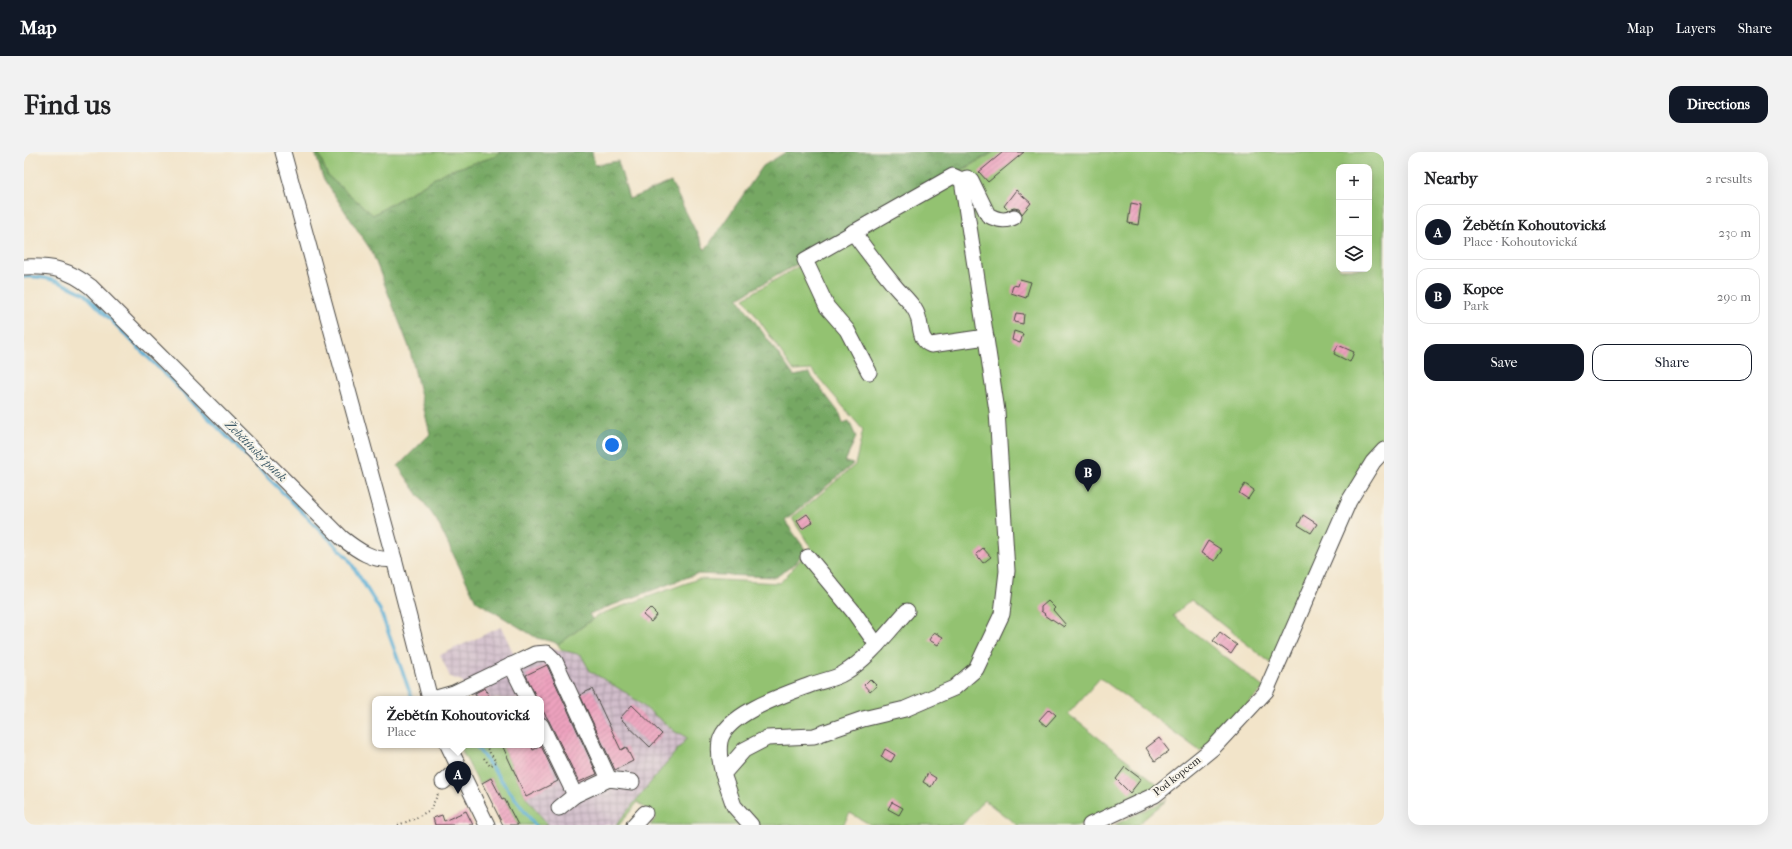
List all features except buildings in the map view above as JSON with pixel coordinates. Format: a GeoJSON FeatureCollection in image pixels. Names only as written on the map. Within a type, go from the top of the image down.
{"type":"FeatureCollection","features":[{"type":"Feature","properties":{"kind":"street"},"geometry":{"type":"LineString","coordinates":[[283,152],[394,559],[429,696]]}},
{"type":"Feature","properties":{"kind":"street"},"geometry":{"type":"LineString","coordinates":[[869,372],[847,330],[827,307],[805,260],[953,176],[962,180],[967,178],[971,180],[988,215],[1001,220],[1008,220],[1014,217]]}},
{"type":"Feature","properties":{"kind":"street"},"geometry":{"type":"LineString","coordinates":[[723,774],[744,750],[767,738],[814,736],[863,719],[904,709],[954,688],[976,669],[1002,614],[1007,571],[997,411],[962,180]]}},
{"type":"Feature","properties":{"kind":"street"},"geometry":{"type":"LineString","coordinates":[[853,232],[880,268],[915,310],[920,323],[922,338],[926,343],[931,345],[986,337]]}},
{"type":"Feature","properties":{"kind":"street"},"geometry":{"type":"LineString","coordinates":[[24,267],[55,268],[80,278],[91,287],[342,538],[357,550],[376,558],[387,560],[394,559]]}},
{"type":"Feature","properties":{"kind":"street","name":"Pod kopcem"},"geometry":{"type":"LineString","coordinates":[[1090,825],[1155,795],[1213,748],[1266,691],[1349,501],[1374,462],[1384,450]]}},
{"type":"Feature","properties":{"kind":"street"},"geometry":{"type":"LineString","coordinates":[[808,557],[853,611],[877,646]]}},
{"type":"Feature","properties":{"kind":"street"},"geometry":{"type":"LineString","coordinates":[[751,825],[734,806],[719,758],[720,740],[727,728],[735,720],[758,706],[810,685],[843,674],[869,655],[907,611]]}},
{"type":"Feature","properties":{"kind":"street"},"geometry":{"type":"LineString","coordinates":[[456,696],[535,654],[547,653],[555,661],[609,779]]}},
{"type":"Feature","properties":{"kind":"street"},"geometry":{"type":"LineString","coordinates":[[512,666],[527,696]]}},
{"type":"Feature","properties":{"kind":"street"},"geometry":{"type":"LineString","coordinates":[[544,731],[575,795]]}},
{"type":"Feature","properties":{"kind":"street"},"geometry":{"type":"LineString","coordinates":[[449,748],[459,771],[487,825]]}},
{"type":"Feature","properties":{"kind":"street"},"geometry":{"type":"LineString","coordinates":[[443,782],[459,771]]}},
{"type":"Feature","properties":{"kind":"street"},"geometry":{"type":"LineString","coordinates":[[559,808],[575,795],[609,779],[632,782]]}},
{"type":"Feature","properties":{"kind":"street"},"geometry":{"type":"LineString","coordinates":[[634,825],[645,813]]}},
{"type":"Feature","properties":{"kind":"path"},"geometry":{"type":"LineString","coordinates":[[484,758],[490,766],[496,762],[487,748]]}},
{"type":"Feature","properties":{"kind":"path"},"geometry":{"type":"LineString","coordinates":[[398,825],[414,819],[430,810],[443,782]]}},
{"type":"Feature","properties":{"kind":"shaded area"},"geometry":{"type":"Polygon","coordinates":[[[501,627],[515,656],[538,646],[581,654],[590,671],[628,694],[677,733],[682,734],[687,738],[616,825],[548,825],[526,797],[503,748],[544,748],[544,696],[470,696],[462,681],[450,677],[440,655],[501,627]]]}},
{"type":"Feature","properties":{"kind":"green space"},"geometry":{"type":"Polygon","coordinates":[[[315,152],[318,152],[328,176],[373,215],[445,172],[494,157],[501,152],[592,152],[595,165],[618,161],[629,199],[671,182],[705,250],[763,166],[786,152],[993,152],[738,298],[794,376],[809,373],[840,414],[843,423],[849,421],[856,437],[845,462],[853,464],[785,521],[805,549],[796,563],[776,577],[696,574],[589,614],[592,619],[558,645],[554,642],[537,638],[476,601],[437,521],[398,466],[430,434],[409,347],[372,252],[323,178],[315,152]]]}},
{"type":"Feature","properties":{"kind":"green space"},"geometry":{"type":"Polygon","coordinates":[[[318,152],[501,152],[494,157],[445,172],[373,215],[328,176],[318,152]]]}},
{"type":"Feature","properties":{"kind":"green space"},"geometry":{"type":"Polygon","coordinates":[[[994,152],[1384,152],[1384,443],[1367,461],[1272,664],[1191,600],[1173,616],[1264,688],[1200,751],[1100,678],[1068,714],[1159,785],[1079,825],[1017,825],[984,800],[962,825],[871,825],[850,813],[843,825],[650,825],[656,818],[638,802],[619,825],[616,825],[687,738],[682,734],[677,733],[628,694],[590,671],[581,655],[562,650],[558,645],[598,615],[698,579],[780,583],[811,548],[792,518],[855,465],[863,430],[812,370],[794,371],[744,298],[994,152]]]}},
{"type":"Feature","properties":{"kind":"green space"},"geometry":{"type":"Polygon","coordinates":[[[461,748],[503,748],[526,797],[548,825],[518,825],[505,799],[502,799],[491,778],[479,784],[461,748]]]}},
{"type":"Feature","properties":{"kind":"green space"},"geometry":{"type":"Polygon","coordinates":[[[1168,799],[1137,825],[1114,825],[1168,799]]]}},
{"type":"Feature","properties":{"kind":"waterway","name":"Žebětínský potok"},"geometry":{"type":"LineString","coordinates":[[24,277],[40,277],[48,279],[85,294],[348,558],[380,610],[412,696]]}},
{"type":"Feature","properties":{"kind":"waterway","name":"Žebětínský potok"},"geometry":{"type":"LineString","coordinates":[[477,748],[535,825]]}},
{"type":"Feature","properties":{"kind":"place","name":"Kopce"},"geometry":{"type":"Point","coordinates":[1088,492]}},
{"type":"Feature","properties":{"kind":"place","name":"Žebětín Kohoutovická"},"geometry":{"type":"Point","coordinates":[458,794]}}]}
